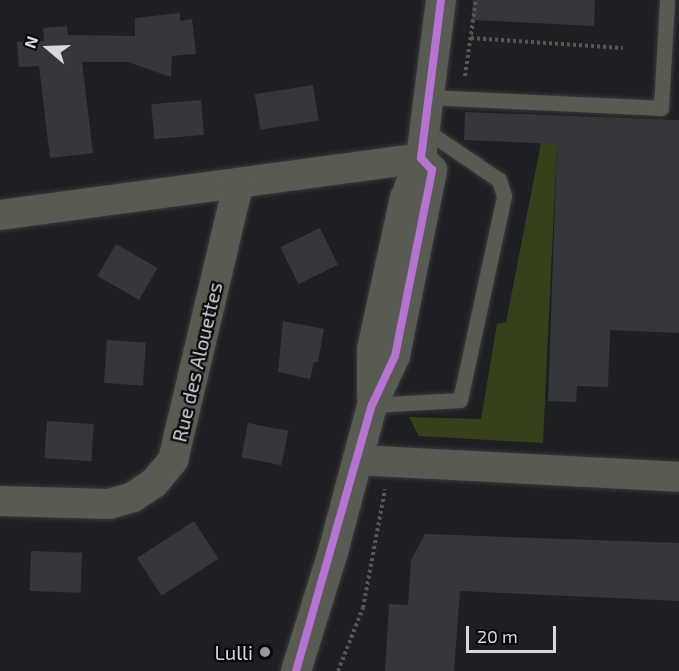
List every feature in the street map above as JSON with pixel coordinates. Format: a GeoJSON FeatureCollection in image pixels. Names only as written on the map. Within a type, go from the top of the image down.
{"type":"FeatureCollection","features":[{"type":"Feature","properties":{"kind":"street"},"geometry":{"type":"LineString","coordinates":[[296,671],[372,405],[372,349],[405,198],[421,158],[441,0]]}},
{"type":"Feature","properties":{"kind":"street"},"geometry":{"type":"LineString","coordinates":[[0,215],[421,158]]}},
{"type":"Feature","properties":{"kind":"street","name":"Rue des Alouettes"},"geometry":{"type":"LineString","coordinates":[[0,501],[109,504],[133,497],[154,483],[174,460],[238,184]]}},
{"type":"Feature","properties":{"kind":"street"},"geometry":{"type":"LineString","coordinates":[[358,460],[679,477]]}},
{"type":"Feature","properties":{"kind":"lane"},"geometry":{"type":"LineString","coordinates":[[429,97],[661,108],[667,0]]}},
{"type":"Feature","properties":{"kind":"lane"},"geometry":{"type":"LineString","coordinates":[[372,405],[460,399],[504,196],[499,180],[423,128]]}},
{"type":"Feature","properties":{"kind":"path"},"geometry":{"type":"LineString","coordinates":[[471,38],[623,48]]}},
{"type":"Feature","properties":{"kind":"green space"},"geometry":{"type":"Polygon","coordinates":[[[541,143],[557,144],[543,443],[419,436],[409,417],[481,419],[497,324],[506,322],[541,143]]]}},
{"type":"Feature","properties":{"kind":"building"},"geometry":{"type":"Polygon","coordinates":[[[473,0],[595,0],[594,26],[472,20],[473,0]]]}},
{"type":"Feature","properties":{"kind":"building"},"geometry":{"type":"Polygon","coordinates":[[[180,13],[180,21],[192,19],[196,54],[172,56],[171,77],[128,62],[82,62],[93,153],[50,158],[39,66],[19,67],[17,42],[44,41],[43,28],[67,26],[68,35],[135,36],[135,18],[180,13]]]}},
{"type":"Feature","properties":{"kind":"building"},"geometry":{"type":"Polygon","coordinates":[[[313,85],[319,121],[260,130],[255,94],[313,85]]]}},
{"type":"Feature","properties":{"kind":"building"},"geometry":{"type":"Polygon","coordinates":[[[201,100],[204,135],[154,139],[151,104],[201,100]]]}},
{"type":"Feature","properties":{"kind":"building"},"geometry":{"type":"Polygon","coordinates":[[[465,112],[679,120],[679,333],[610,330],[608,387],[577,386],[576,402],[548,401],[557,144],[464,140],[465,112]]]}},
{"type":"Feature","properties":{"kind":"building"},"geometry":{"type":"Polygon","coordinates":[[[320,228],[338,265],[298,284],[280,247],[320,228]]]}},
{"type":"Feature","properties":{"kind":"building"},"geometry":{"type":"Polygon","coordinates":[[[116,244],[158,268],[139,300],[98,276],[116,244]]]}},
{"type":"Feature","properties":{"kind":"building"},"geometry":{"type":"Polygon","coordinates":[[[283,321],[324,329],[318,362],[314,362],[310,379],[278,372],[283,321]]]}},
{"type":"Feature","properties":{"kind":"building"},"geometry":{"type":"Polygon","coordinates":[[[107,340],[146,343],[143,386],[104,383],[107,340]]]}},
{"type":"Feature","properties":{"kind":"building"},"geometry":{"type":"Polygon","coordinates":[[[47,421],[94,424],[91,461],[44,458],[47,421]]]}},
{"type":"Feature","properties":{"kind":"building"},"geometry":{"type":"Polygon","coordinates":[[[248,423],[288,431],[282,465],[241,457],[248,423]]]}},
{"type":"Feature","properties":{"kind":"building"},"geometry":{"type":"Polygon","coordinates":[[[194,521],[219,559],[161,596],[137,558],[194,521]]]}},
{"type":"Feature","properties":{"kind":"building"},"geometry":{"type":"Polygon","coordinates":[[[425,534],[679,543],[679,601],[460,591],[454,671],[385,671],[389,604],[408,605],[411,560],[425,534]]]}},
{"type":"Feature","properties":{"kind":"building"},"geometry":{"type":"Polygon","coordinates":[[[31,551],[82,553],[81,593],[30,591],[31,551]]]}},
{"type":"Feature","properties":{"kind":"transit line"},"geometry":{"type":"LineString","coordinates":[[296,671],[372,405],[395,356],[432,170],[421,158],[441,0]]}},
{"type":"Feature","properties":{"kind":"place","name":"Lulli"},"geometry":{"type":"Point","coordinates":[265,652]}}]}
